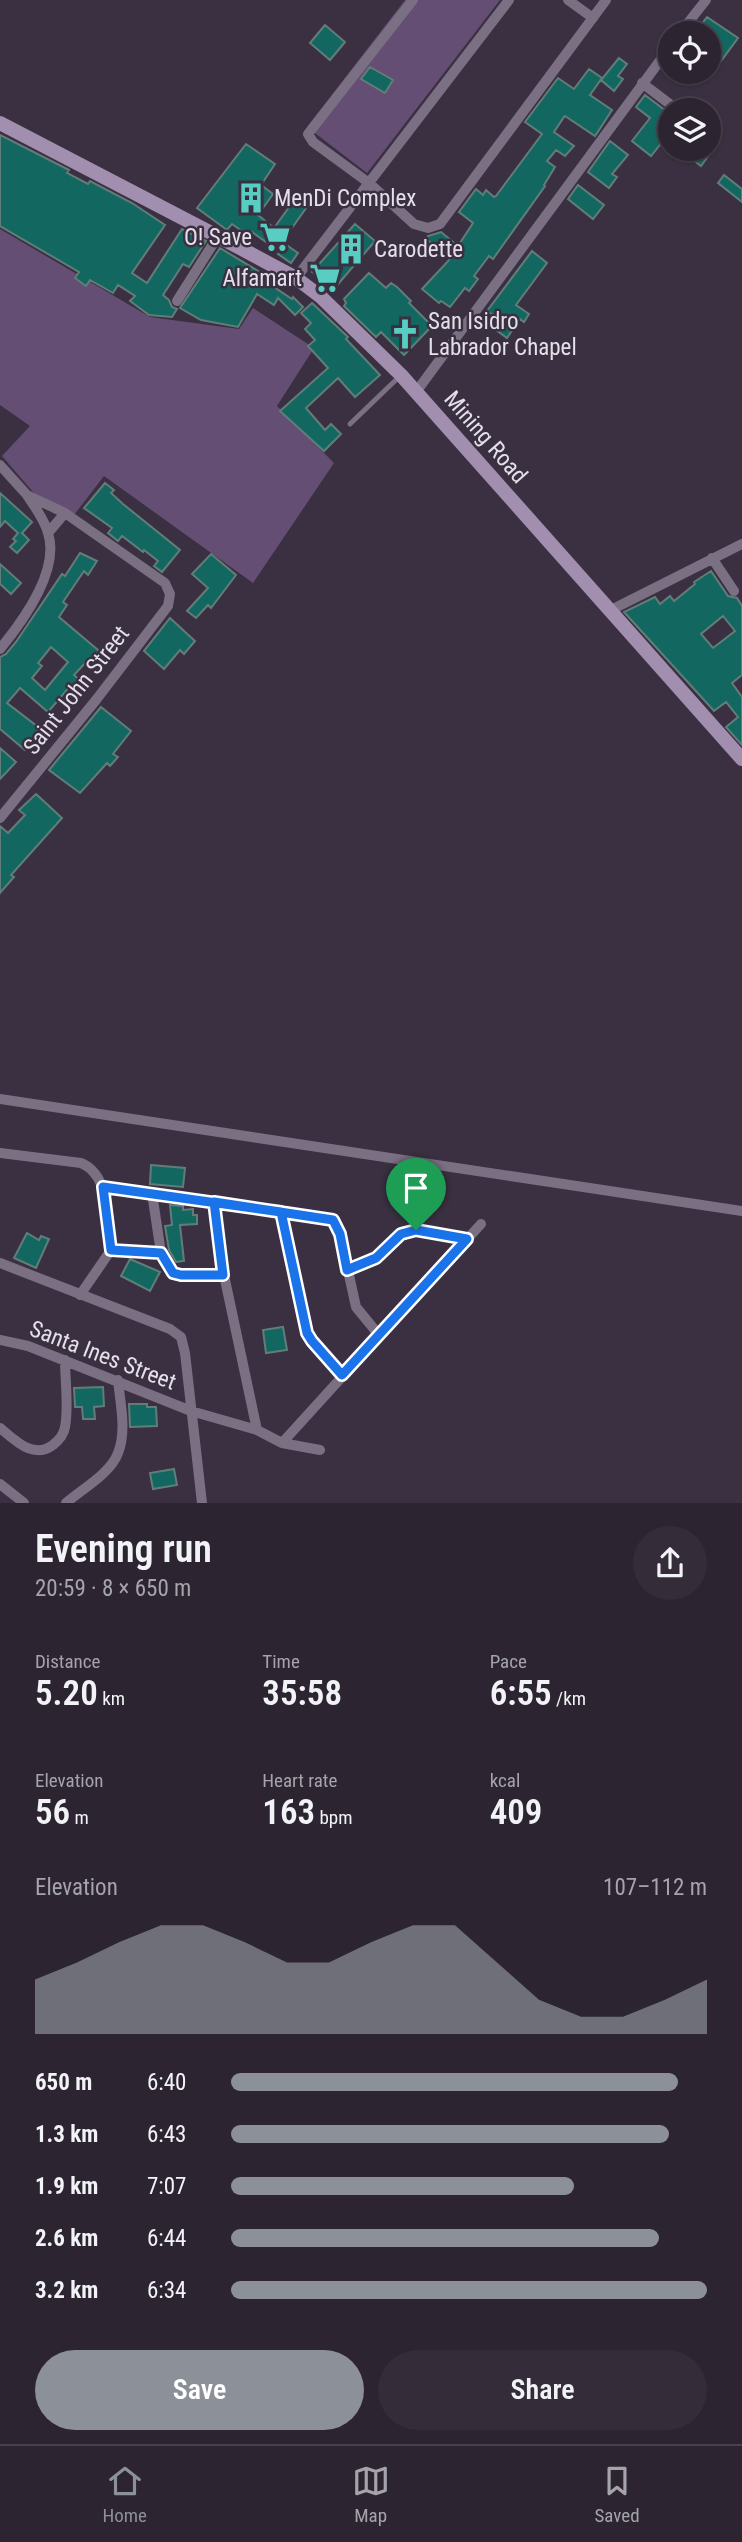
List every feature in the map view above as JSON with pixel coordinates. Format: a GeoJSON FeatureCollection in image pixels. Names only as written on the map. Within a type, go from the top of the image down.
{"type":"FeatureCollection","features":[{"type":"Feature","properties":{"kind":"street"},"geometry":{"type":"LineString","coordinates":[[414,0],[308,134],[313,142],[369,183],[414,223],[428,228],[440,224],[606,0]]}},
{"type":"Feature","properties":{"kind":"street"},"geometry":{"type":"LineString","coordinates":[[296,278],[509,0]]}},
{"type":"Feature","properties":{"kind":"street"},"geometry":{"type":"LineString","coordinates":[[568,0],[593,18]]}},
{"type":"Feature","properties":{"kind":"street"},"geometry":{"type":"LineString","coordinates":[[689,21],[706,0]]}},
{"type":"Feature","properties":{"kind":"street"},"geometry":{"type":"LineString","coordinates":[[416,392],[658,62]]}},
{"type":"Feature","properties":{"kind":"street"},"geometry":{"type":"LineString","coordinates":[[642,83],[662,98]]}},
{"type":"Feature","properties":{"kind":"street","name":"Mining Road"},"geometry":{"type":"LineString","coordinates":[[0,123],[296,278],[347,321],[401,375],[742,759]]}},
{"type":"Feature","properties":{"kind":"street"},"geometry":{"type":"LineString","coordinates":[[177,301],[218,236]]}},
{"type":"Feature","properties":{"kind":"street"},"geometry":{"type":"LineString","coordinates":[[0,482],[4,468]]}},
{"type":"Feature","properties":{"kind":"street"},"geometry":{"type":"LineString","coordinates":[[0,649],[45,580],[50,559],[48,533],[27,495],[4,468]]}},
{"type":"Feature","properties":{"kind":"street"},"geometry":{"type":"LineString","coordinates":[[27,495],[65,513],[48,533]]}},
{"type":"Feature","properties":{"kind":"street","name":"Saint John Street"},"geometry":{"type":"LineString","coordinates":[[0,818],[168,606],[170,594],[164,583],[65,513]]}},
{"type":"Feature","properties":{"kind":"street"},"geometry":{"type":"LineString","coordinates":[[609,611],[742,544]]}},
{"type":"Feature","properties":{"kind":"street"},"geometry":{"type":"LineString","coordinates":[[712,558],[734,591]]}},
{"type":"Feature","properties":{"kind":"street"},"geometry":{"type":"LineString","coordinates":[[0,1099],[742,1211]]}},
{"type":"Feature","properties":{"kind":"street"},"geometry":{"type":"LineString","coordinates":[[0,1153],[81,1163],[89,1166],[96,1174],[103,1187],[111,1250],[80,1295]]}},
{"type":"Feature","properties":{"kind":"street"},"geometry":{"type":"LineString","coordinates":[[103,1187],[323,1217],[336,1222],[356,1307],[379,1335]]}},
{"type":"Feature","properties":{"kind":"street"},"geometry":{"type":"LineString","coordinates":[[152,1193],[161,1253],[173,1273],[223,1275]]}},
{"type":"Feature","properties":{"kind":"street"},"geometry":{"type":"LineString","coordinates":[[214,1202],[223,1275],[257,1430]]}},
{"type":"Feature","properties":{"kind":"street"},"geometry":{"type":"LineString","coordinates":[[281,1212],[307,1333],[342,1375]]}},
{"type":"Feature","properties":{"kind":"street"},"geometry":{"type":"LineString","coordinates":[[282,1443],[481,1224]]}},
{"type":"Feature","properties":{"kind":"street"},"geometry":{"type":"LineString","coordinates":[[347,1270],[376,1258],[407,1231],[467,1239]]}},
{"type":"Feature","properties":{"kind":"street"},"geometry":{"type":"LineString","coordinates":[[111,1250],[161,1253]]}},
{"type":"Feature","properties":{"kind":"street"},"geometry":{"type":"LineString","coordinates":[[0,1263],[170,1329],[181,1337],[202,1503]]}},
{"type":"Feature","properties":{"kind":"street","name":"Santa Ines Street"},"geometry":{"type":"LineString","coordinates":[[0,1340],[28,1346],[191,1411],[257,1430],[282,1443],[320,1450]]}},
{"type":"Feature","properties":{"kind":"street"},"geometry":{"type":"LineString","coordinates":[[0,1428],[20,1444],[33,1450],[50,1447],[57,1441],[65,1430],[65,1360]]}},
{"type":"Feature","properties":{"kind":"street"},"geometry":{"type":"LineString","coordinates":[[66,1503],[106,1469],[118,1455],[121,1429],[118,1380]]}},
{"type":"Feature","properties":{"kind":"street"},"geometry":{"type":"LineString","coordinates":[[0,1484],[24,1503]]}},
{"type":"Feature","properties":{"kind":"lane"},"geometry":{"type":"LineString","coordinates":[[350,425],[401,375]]}},
{"type":"Feature","properties":{"kind":"shaded area"},"geometry":{"type":"Polygon","coordinates":[[[405,0],[500,0],[367,173],[307,127],[405,0]]]}},
{"type":"Feature","properties":{"kind":"shaded area"},"geometry":{"type":"Polygon","coordinates":[[[0,229],[150,317],[239,329],[253,308],[314,348],[277,406],[334,463],[253,583],[104,476],[74,515],[33,492],[2,456],[30,426],[0,405],[0,229]]]}},
{"type":"Feature","properties":{"kind":"building"},"geometry":{"type":"Polygon","coordinates":[[[325,25],[345,42],[330,60],[310,43],[325,25]]]}},
{"type":"Feature","properties":{"kind":"building"},"geometry":{"type":"Polygon","coordinates":[[[721,26],[738,38],[721,61],[721,26]]]}},
{"type":"Feature","properties":{"kind":"building"},"geometry":{"type":"Polygon","coordinates":[[[619,58],[627,64],[618,76],[623,79],[614,91],[601,80],[619,58]]]}},
{"type":"Feature","properties":{"kind":"building"},"geometry":{"type":"Polygon","coordinates":[[[370,67],[393,80],[385,93],[361,79],[370,67]]]}},
{"type":"Feature","properties":{"kind":"building"},"geometry":{"type":"Polygon","coordinates":[[[589,69],[602,78],[590,95],[612,110],[595,136],[564,117],[554,132],[574,146],[565,156],[556,150],[547,161],[555,167],[545,186],[493,259],[489,256],[474,276],[478,279],[469,291],[465,288],[450,307],[441,301],[439,303],[422,289],[451,258],[426,239],[441,232],[458,246],[473,223],[459,212],[476,189],[483,195],[486,190],[496,196],[542,134],[525,122],[558,78],[574,89],[589,69]]]}},
{"type":"Feature","properties":{"kind":"building"},"geometry":{"type":"Polygon","coordinates":[[[645,95],[658,105],[658,147],[651,156],[632,141],[650,118],[636,107],[645,95]]]}},
{"type":"Feature","properties":{"kind":"building"},"geometry":{"type":"Polygon","coordinates":[[[0,135],[69,170],[67,173],[88,184],[90,181],[132,203],[165,225],[132,273],[147,283],[182,229],[206,241],[189,267],[183,264],[163,295],[172,307],[177,309],[172,317],[149,315],[130,301],[135,296],[118,285],[113,293],[90,280],[86,286],[75,278],[79,272],[0,226],[0,135]]]}},
{"type":"Feature","properties":{"kind":"building"},"geometry":{"type":"Polygon","coordinates":[[[610,141],[628,155],[612,174],[617,177],[609,188],[588,172],[610,141]]]}},
{"type":"Feature","properties":{"kind":"building"},"geometry":{"type":"Polygon","coordinates":[[[246,144],[275,164],[261,185],[273,194],[258,215],[274,228],[297,196],[309,204],[282,242],[298,253],[291,263],[252,232],[249,236],[232,224],[227,230],[197,208],[246,144]]]}},
{"type":"Feature","properties":{"kind":"building"},"geometry":{"type":"Polygon","coordinates":[[[724,175],[742,189],[742,202],[718,183],[724,175]]]}},
{"type":"Feature","properties":{"kind":"building"},"geometry":{"type":"Polygon","coordinates":[[[578,185],[604,205],[593,219],[568,199],[578,185]]]}},
{"type":"Feature","properties":{"kind":"building","name":"Carodette"},"geometry":{"type":"Polygon","coordinates":[[[355,224],[375,241],[333,290],[312,272],[355,224]]]}},
{"type":"Feature","properties":{"kind":"building"},"geometry":{"type":"Polygon","coordinates":[[[220,248],[277,283],[274,287],[292,299],[293,297],[303,307],[295,315],[278,298],[274,305],[257,294],[238,327],[201,320],[180,308],[220,248]]]}},
{"type":"Feature","properties":{"kind":"building"},"geometry":{"type":"Polygon","coordinates":[[[532,251],[547,263],[516,305],[529,314],[524,322],[520,319],[507,338],[496,330],[502,321],[487,311],[532,251]]]}},
{"type":"Feature","properties":{"kind":"building"},"geometry":{"type":"Polygon","coordinates":[[[369,273],[386,288],[391,283],[397,287],[432,326],[404,355],[381,332],[376,337],[344,306],[344,299],[369,273]]]}},
{"type":"Feature","properties":{"kind":"building"},"geometry":{"type":"Polygon","coordinates":[[[312,303],[348,337],[346,339],[380,375],[355,397],[338,378],[306,408],[325,430],[331,424],[341,434],[324,451],[280,411],[328,368],[308,346],[315,340],[305,329],[311,323],[301,313],[312,303]]]}},
{"type":"Feature","properties":{"kind":"building"},"geometry":{"type":"Polygon","coordinates":[[[105,483],[114,490],[111,493],[123,504],[180,550],[162,572],[154,566],[158,561],[122,536],[118,541],[108,533],[112,528],[84,508],[105,483]]]}},
{"type":"Feature","properties":{"kind":"building"},"geometry":{"type":"Polygon","coordinates":[[[0,493],[32,522],[22,533],[29,540],[17,553],[10,547],[16,541],[13,539],[18,533],[5,521],[0,527],[0,493]]]}},
{"type":"Feature","properties":{"kind":"building"},"geometry":{"type":"Polygon","coordinates":[[[80,553],[97,561],[88,575],[84,571],[63,602],[67,605],[59,617],[104,655],[95,665],[89,659],[74,675],[81,681],[75,688],[71,685],[48,712],[20,688],[7,703],[42,730],[25,750],[0,729],[0,657],[16,642],[62,574],[65,576],[80,553]],[[51,647],[38,663],[42,666],[32,678],[45,690],[68,662],[51,647]]]}},
{"type":"Feature","properties":{"kind":"building"},"geometry":{"type":"Polygon","coordinates":[[[211,554],[236,575],[211,608],[208,605],[196,618],[187,611],[208,588],[192,574],[211,554]]]}},
{"type":"Feature","properties":{"kind":"building"},"geometry":{"type":"Polygon","coordinates":[[[0,564],[21,583],[11,594],[0,584],[0,564]]]}},
{"type":"Feature","properties":{"kind":"building"},"geometry":{"type":"Polygon","coordinates":[[[711,571],[728,596],[737,598],[742,606],[742,675],[732,683],[742,697],[742,745],[726,727],[738,717],[726,702],[714,711],[624,612],[655,597],[660,604],[670,596],[674,601],[695,584],[694,582],[711,571]],[[723,616],[701,634],[713,648],[735,631],[723,616]]]}},
{"type":"Feature","properties":{"kind":"building"},"geometry":{"type":"Polygon","coordinates":[[[170,618],[195,641],[184,654],[180,650],[164,669],[144,651],[170,618]]]}},
{"type":"Feature","properties":{"kind":"building"},"geometry":{"type":"Polygon","coordinates":[[[101,707],[131,731],[113,754],[118,757],[110,766],[107,763],[80,793],[49,770],[101,707]]]}},
{"type":"Feature","properties":{"kind":"building"},"geometry":{"type":"Polygon","coordinates":[[[0,748],[16,762],[0,779],[0,748]]]}},
{"type":"Feature","properties":{"kind":"building"},"geometry":{"type":"Polygon","coordinates":[[[36,794],[62,818],[11,875],[14,877],[0,893],[0,826],[8,833],[25,815],[19,810],[36,794]]]}},
{"type":"Feature","properties":{"kind":"building"},"geometry":{"type":"Polygon","coordinates":[[[151,1165],[185,1168],[183,1187],[150,1184],[151,1165]]]}},
{"type":"Feature","properties":{"kind":"building"},"geometry":{"type":"Polygon","coordinates":[[[170,1205],[183,1206],[183,1210],[193,1209],[193,1215],[197,1215],[197,1224],[180,1225],[184,1261],[176,1262],[169,1250],[165,1226],[172,1225],[170,1205]]]}},
{"type":"Feature","properties":{"kind":"building"},"geometry":{"type":"Polygon","coordinates":[[[27,1233],[39,1240],[41,1236],[49,1239],[36,1268],[14,1258],[27,1233]]]}},
{"type":"Feature","properties":{"kind":"building"},"geometry":{"type":"Polygon","coordinates":[[[130,1259],[160,1272],[150,1291],[121,1276],[130,1259]]]}},
{"type":"Feature","properties":{"kind":"building"},"geometry":{"type":"Polygon","coordinates":[[[283,1327],[287,1350],[266,1353],[263,1330],[283,1327]]]}},
{"type":"Feature","properties":{"kind":"building"},"geometry":{"type":"Polygon","coordinates":[[[103,1387],[104,1406],[94,1407],[95,1419],[83,1419],[82,1407],[75,1407],[74,1388],[103,1387]]]}},
{"type":"Feature","properties":{"kind":"building"},"geometry":{"type":"Polygon","coordinates":[[[129,1404],[156,1407],[157,1426],[130,1427],[129,1404]]]}},
{"type":"Feature","properties":{"kind":"building"},"geometry":{"type":"Polygon","coordinates":[[[174,1469],[177,1485],[153,1489],[150,1473],[174,1469]]]}},
{"type":"Feature","properties":{"kind":"place","name":"MenDi Complex"},"geometry":{"type":"Point","coordinates":[251,198]}},
{"type":"Feature","properties":{"kind":"place","name":"O! Save"},"geometry":{"type":"Point","coordinates":[275,237]}},
{"type":"Feature","properties":{"kind":"place","name":"Carodette"},"geometry":{"type":"Point","coordinates":[351,249]}},
{"type":"Feature","properties":{"kind":"place","name":"Alfamart"},"geometry":{"type":"Point","coordinates":[325,278]}},
{"type":"Feature","properties":{"kind":"place","name":"San Isidro Labrador Chapel"},"geometry":{"type":"Point","coordinates":[405,334]}},
{"type":"Feature","properties":{"kind":"route"},"geometry":{"type":"LineString","coordinates":[[416,1230],[401,1234],[368,1263],[347,1270],[340,1234],[333,1220],[323,1217],[214,1202],[223,1275],[181,1275],[173,1273],[161,1253],[111,1250],[103,1187],[214,1202],[281,1212],[307,1333],[342,1375],[467,1239],[416,1230]]}}]}
